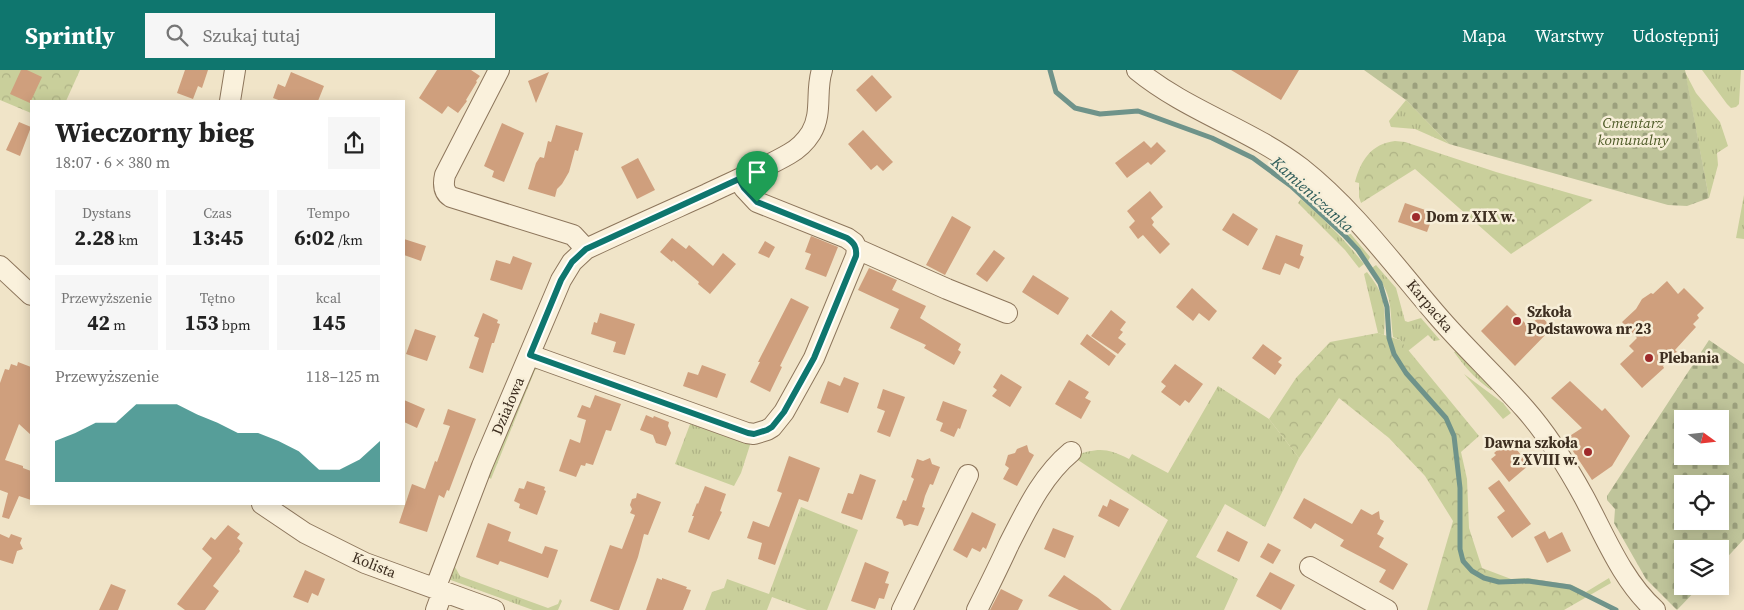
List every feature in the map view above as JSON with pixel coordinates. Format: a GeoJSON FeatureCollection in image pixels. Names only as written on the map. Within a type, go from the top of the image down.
{"type":"FeatureCollection","features":[{"type":"Feature","properties":{"kind":"street"},"geometry":{"type":"LineString","coordinates":[[230,100],[235,70]]}},
{"type":"Feature","properties":{"kind":"street"},"geometry":{"type":"LineString","coordinates":[[499,70],[445,175],[444,188],[446,194],[573,235],[586,249]]}},
{"type":"Feature","properties":{"kind":"street","name":"Działowa"},"geometry":{"type":"LineString","coordinates":[[436,610],[439,590],[482,466],[561,280],[572,262],[586,249],[739,179],[798,148],[815,125],[819,103],[818,87],[822,70]]}},
{"type":"Feature","properties":{"kind":"street","name":"Karpacka"},"geometry":{"type":"LineString","coordinates":[[1137,70],[1183,101],[1279,152],[1310,176],[1353,216],[1455,336],[1506,388],[1541,429],[1572,476],[1627,577],[1655,610]]}},
{"type":"Feature","properties":{"kind":"street"},"geometry":{"type":"LineString","coordinates":[[530,355],[748,433],[762,432],[772,427],[784,412],[814,358],[856,256],[857,249],[854,243],[847,238],[757,202],[744,188],[739,179]]}},
{"type":"Feature","properties":{"kind":"street"},"geometry":{"type":"LineString","coordinates":[[857,249],[947,290],[1008,313]]}},
{"type":"Feature","properties":{"kind":"street"},"geometry":{"type":"LineString","coordinates":[[0,266],[30,294]]}},
{"type":"Feature","properties":{"kind":"street"},"geometry":{"type":"LineString","coordinates":[[977,610],[1036,494],[1047,476],[1071,452]]}},
{"type":"Feature","properties":{"kind":"street"},"geometry":{"type":"LineString","coordinates":[[902,610],[968,475]]}},
{"type":"Feature","properties":{"kind":"street","name":"Kolista"},"geometry":{"type":"LineString","coordinates":[[264,505],[306,533],[356,559],[494,610]]}},
{"type":"Feature","properties":{"kind":"street"},"geometry":{"type":"LineString","coordinates":[[1310,567],[1387,610]]}},
{"type":"Feature","properties":{"kind":"green space"},"geometry":{"type":"Polygon","coordinates":[[[0,70],[80,70],[66,100],[30,100],[30,113],[0,100],[0,70]]]}},
{"type":"Feature","properties":{"kind":"green space","name":"Cmentarz komunalny"},"geometry":{"type":"Polygon","coordinates":[[[1364,70],[1685,70],[1709,198],[1687,206],[1668,205],[1449,144],[1406,100],[1364,70]]]}},
{"type":"Feature","properties":{"kind":"green space"},"geometry":{"type":"Polygon","coordinates":[[[1702,70],[1741,70],[1739,104],[1736,107],[1731,108],[1727,104],[1702,70]]]}},
{"type":"Feature","properties":{"kind":"green space"},"geometry":{"type":"Polygon","coordinates":[[[1685,72],[1696,93],[1720,122],[1728,146],[1717,153],[1718,165],[1709,198],[1685,72]]]}},
{"type":"Feature","properties":{"kind":"green space"},"geometry":{"type":"Polygon","coordinates":[[[1406,100],[1449,144],[1415,129],[1391,127],[1389,121],[1406,100]]]}},
{"type":"Feature","properties":{"kind":"green space"},"geometry":{"type":"Polygon","coordinates":[[[1395,141],[1405,142],[1496,172],[1593,200],[1511,254],[1415,169],[1361,203],[1359,183],[1355,182],[1360,167],[1373,149],[1395,141]]]}},
{"type":"Feature","properties":{"kind":"green space"},"geometry":{"type":"Polygon","coordinates":[[[1307,192],[1339,220],[1370,257],[1368,261],[1321,211],[1303,196],[1307,192]]]}},
{"type":"Feature","properties":{"kind":"green space"},"geometry":{"type":"Polygon","coordinates":[[[1744,195],[1744,239],[1736,238],[1744,195]]]}},
{"type":"Feature","properties":{"kind":"green space"},"geometry":{"type":"Polygon","coordinates":[[[1301,199],[1334,230],[1364,264],[1359,268],[1345,250],[1298,203],[1301,199]]]}},
{"type":"Feature","properties":{"kind":"green space"},"geometry":{"type":"Polygon","coordinates":[[[1376,265],[1396,288],[1405,321],[1408,322],[1421,318],[1440,340],[1434,341],[1428,335],[1408,351],[1400,340],[1393,337],[1387,294],[1372,268],[1376,265]]]}},
{"type":"Feature","properties":{"kind":"green space"},"geometry":{"type":"Polygon","coordinates":[[[1367,272],[1378,287],[1383,301],[1385,316],[1384,335],[1378,333],[1364,274],[1367,272]]]}},
{"type":"Feature","properties":{"kind":"green space"},"geometry":{"type":"Polygon","coordinates":[[[1378,333],[1400,340],[1479,436],[1461,452],[1467,479],[1469,528],[1482,568],[1511,579],[1527,578],[1572,585],[1586,592],[1609,578],[1611,583],[1564,610],[1427,610],[1453,521],[1425,476],[1389,438],[1339,398],[1299,458],[1269,419],[1296,378],[1330,342],[1378,333]]]}},
{"type":"Feature","properties":{"kind":"green space"},"geometry":{"type":"Polygon","coordinates":[[[1709,340],[1744,364],[1744,539],[1729,555],[1729,540],[1674,540],[1674,595],[1691,595],[1677,610],[1646,579],[1614,523],[1615,509],[1607,500],[1607,496],[1709,340]]]}},
{"type":"Feature","properties":{"kind":"green space"},"geometry":{"type":"Polygon","coordinates":[[[1457,351],[1494,387],[1491,390],[1466,368],[1454,352],[1457,351]]]}},
{"type":"Feature","properties":{"kind":"green space"},"geometry":{"type":"Polygon","coordinates":[[[531,365],[544,367],[535,370],[491,479],[485,474],[531,365]]]}},
{"type":"Feature","properties":{"kind":"green space"},"geometry":{"type":"Polygon","coordinates":[[[1464,374],[1503,403],[1511,413],[1503,419],[1464,374]]]}},
{"type":"Feature","properties":{"kind":"green space"},"geometry":{"type":"Polygon","coordinates":[[[1218,386],[1269,419],[1299,458],[1265,527],[1225,504],[1196,557],[1238,579],[1224,610],[1120,610],[1168,520],[1072,456],[1095,450],[1114,452],[1129,459],[1132,454],[1168,473],[1218,386]]]}},
{"type":"Feature","properties":{"kind":"green space"},"geometry":{"type":"Polygon","coordinates":[[[692,419],[749,442],[750,445],[741,473],[734,486],[675,464],[692,419]]]}},
{"type":"Feature","properties":{"kind":"green space"},"geometry":{"type":"Polygon","coordinates":[[[801,507],[858,530],[827,610],[807,610],[772,597],[767,610],[705,610],[712,592],[724,588],[727,579],[769,594],[801,507]]]}},
{"type":"Feature","properties":{"kind":"green space"},"geometry":{"type":"Polygon","coordinates":[[[452,560],[457,562],[455,567],[460,576],[548,608],[558,604],[560,599],[562,601],[558,610],[533,610],[448,579],[452,560]]]}},
{"type":"Feature","properties":{"kind":"building"},"geometry":{"type":"Polygon","coordinates":[[[21,70],[27,70],[42,77],[30,103],[10,94],[21,70]]]}},
{"type":"Feature","properties":{"kind":"building"},"geometry":{"type":"Polygon","coordinates":[[[185,70],[208,70],[202,88],[198,86],[193,99],[177,93],[185,70]]]}},
{"type":"Feature","properties":{"kind":"building"},"geometry":{"type":"Polygon","coordinates":[[[437,70],[471,70],[480,76],[467,101],[458,113],[448,106],[442,114],[419,98],[437,70]]]}},
{"type":"Feature","properties":{"kind":"building"},"geometry":{"type":"Polygon","coordinates":[[[1231,70],[1299,70],[1281,100],[1231,70]]]}},
{"type":"Feature","properties":{"kind":"building"},"geometry":{"type":"Polygon","coordinates":[[[291,72],[324,86],[318,100],[278,100],[273,98],[278,84],[285,87],[291,72]]]}},
{"type":"Feature","properties":{"kind":"building"},"geometry":{"type":"Polygon","coordinates":[[[549,72],[536,103],[528,81],[549,72]]]}},
{"type":"Feature","properties":{"kind":"building"},"geometry":{"type":"Polygon","coordinates":[[[872,75],[892,97],[876,112],[856,90],[872,75]]]}},
{"type":"Feature","properties":{"kind":"building"},"geometry":{"type":"Polygon","coordinates":[[[19,122],[30,127],[20,156],[6,150],[19,122]]]}},
{"type":"Feature","properties":{"kind":"building"},"geometry":{"type":"Polygon","coordinates":[[[502,123],[524,133],[504,182],[492,177],[494,171],[484,166],[502,123]]]}},
{"type":"Feature","properties":{"kind":"building"},"geometry":{"type":"Polygon","coordinates":[[[556,125],[583,133],[578,151],[575,150],[569,172],[557,189],[555,197],[528,189],[536,163],[540,157],[544,158],[548,141],[551,142],[556,125]]]}},
{"type":"Feature","properties":{"kind":"building"},"geometry":{"type":"Polygon","coordinates":[[[863,130],[893,162],[883,171],[877,165],[871,170],[848,144],[863,130]]]}},
{"type":"Feature","properties":{"kind":"building"},"geometry":{"type":"Polygon","coordinates":[[[1144,141],[1151,148],[1157,142],[1166,151],[1151,165],[1148,162],[1127,178],[1115,163],[1144,141]]]}},
{"type":"Feature","properties":{"kind":"building"},"geometry":{"type":"Polygon","coordinates":[[[638,158],[655,190],[637,199],[621,167],[638,158]]]}},
{"type":"Feature","properties":{"kind":"building"},"geometry":{"type":"Polygon","coordinates":[[[1150,191],[1163,207],[1151,218],[1154,222],[1152,225],[1170,244],[1160,254],[1143,235],[1138,239],[1129,227],[1135,221],[1127,211],[1150,191]]]}},
{"type":"Feature","properties":{"kind":"building","name":"Dom z XIX w."},"geometry":{"type":"Polygon","coordinates":[[[1405,203],[1434,213],[1427,232],[1398,222],[1405,203]]]}},
{"type":"Feature","properties":{"kind":"building"},"geometry":{"type":"Polygon","coordinates":[[[1233,213],[1258,229],[1248,246],[1222,230],[1233,213]]]}},
{"type":"Feature","properties":{"kind":"building"},"geometry":{"type":"Polygon","coordinates":[[[952,216],[971,227],[945,275],[926,265],[952,216]]]}},
{"type":"Feature","properties":{"kind":"building"},"geometry":{"type":"Polygon","coordinates":[[[1276,235],[1303,245],[1300,255],[1304,257],[1299,269],[1285,263],[1280,275],[1262,269],[1276,235]]]}},
{"type":"Feature","properties":{"kind":"building"},"geometry":{"type":"Polygon","coordinates":[[[811,236],[838,247],[826,277],[805,269],[811,254],[805,252],[811,236]]]}},
{"type":"Feature","properties":{"kind":"building"},"geometry":{"type":"Polygon","coordinates":[[[672,238],[686,249],[689,245],[713,266],[723,253],[736,264],[710,294],[673,260],[672,262],[660,252],[672,238]]]}},
{"type":"Feature","properties":{"kind":"building"},"geometry":{"type":"Polygon","coordinates":[[[405,239],[426,246],[421,261],[405,255],[405,239]]]}},
{"type":"Feature","properties":{"kind":"building"},"geometry":{"type":"Polygon","coordinates":[[[765,241],[775,247],[769,258],[758,253],[765,241]]]}},
{"type":"Feature","properties":{"kind":"building"},"geometry":{"type":"Polygon","coordinates":[[[994,250],[1005,258],[987,282],[976,274],[994,250]]]}},
{"type":"Feature","properties":{"kind":"building"},"geometry":{"type":"Polygon","coordinates":[[[513,256],[532,263],[522,290],[490,280],[496,260],[510,264],[513,256]]]}},
{"type":"Feature","properties":{"kind":"building"},"geometry":{"type":"Polygon","coordinates":[[[869,268],[897,280],[892,290],[926,306],[920,318],[961,344],[958,350],[961,352],[954,365],[924,348],[926,345],[890,328],[899,309],[858,290],[869,268]]]}},
{"type":"Feature","properties":{"kind":"building"},"geometry":{"type":"Polygon","coordinates":[[[1033,275],[1069,298],[1058,315],[1022,292],[1033,275]]]}},
{"type":"Feature","properties":{"kind":"building"},"geometry":{"type":"Polygon","coordinates":[[[1667,281],[1678,294],[1684,288],[1704,308],[1697,315],[1699,318],[1693,324],[1696,327],[1675,350],[1677,352],[1663,366],[1664,368],[1642,388],[1620,364],[1634,351],[1629,346],[1637,338],[1622,322],[1636,309],[1642,299],[1651,293],[1653,294],[1667,281]]]}},
{"type":"Feature","properties":{"kind":"building"},"geometry":{"type":"Polygon","coordinates":[[[1192,288],[1217,311],[1209,321],[1199,313],[1193,321],[1176,307],[1192,288]]]}},
{"type":"Feature","properties":{"kind":"building"},"geometry":{"type":"Polygon","coordinates":[[[791,298],[809,307],[780,366],[782,367],[770,392],[750,382],[760,362],[758,362],[791,298]]]}},
{"type":"Feature","properties":{"kind":"building"},"geometry":{"type":"Polygon","coordinates":[[[1507,305],[1528,326],[1541,316],[1552,328],[1515,366],[1481,331],[1507,305]]]}},
{"type":"Feature","properties":{"kind":"building"},"geometry":{"type":"Polygon","coordinates":[[[1111,310],[1126,322],[1120,330],[1123,332],[1118,338],[1126,344],[1118,354],[1091,336],[1111,310]]]}},
{"type":"Feature","properties":{"kind":"building"},"geometry":{"type":"Polygon","coordinates":[[[483,313],[498,320],[497,323],[500,324],[483,373],[469,368],[479,338],[474,336],[483,313]]]}},
{"type":"Feature","properties":{"kind":"building"},"geometry":{"type":"Polygon","coordinates":[[[600,313],[635,324],[625,355],[613,352],[616,342],[591,334],[594,322],[597,323],[600,313]]]}},
{"type":"Feature","properties":{"kind":"building"},"geometry":{"type":"Polygon","coordinates":[[[415,329],[436,336],[427,361],[406,354],[415,329]]]}},
{"type":"Feature","properties":{"kind":"building"},"geometry":{"type":"Polygon","coordinates":[[[1087,334],[1116,356],[1109,366],[1080,344],[1087,334]]]}},
{"type":"Feature","properties":{"kind":"building"},"geometry":{"type":"Polygon","coordinates":[[[1263,344],[1282,358],[1278,362],[1282,365],[1275,375],[1252,358],[1263,344]]]}},
{"type":"Feature","properties":{"kind":"building"},"geometry":{"type":"Polygon","coordinates":[[[18,362],[30,367],[30,434],[19,424],[5,460],[23,466],[23,468],[30,471],[30,500],[19,496],[9,519],[2,517],[8,493],[0,490],[0,383],[5,369],[9,370],[11,364],[17,366],[18,362]]]}},
{"type":"Feature","properties":{"kind":"building"},"geometry":{"type":"Polygon","coordinates":[[[1175,364],[1203,384],[1189,403],[1185,400],[1180,406],[1161,392],[1166,386],[1161,382],[1175,364]]]}},
{"type":"Feature","properties":{"kind":"building"},"geometry":{"type":"Polygon","coordinates":[[[702,365],[726,374],[717,398],[683,386],[688,372],[698,375],[702,365]]]}},
{"type":"Feature","properties":{"kind":"building"},"geometry":{"type":"Polygon","coordinates":[[[1001,374],[1022,387],[1010,407],[992,396],[997,390],[993,387],[1001,374]]]}},
{"type":"Feature","properties":{"kind":"building"},"geometry":{"type":"Polygon","coordinates":[[[844,377],[859,383],[848,413],[820,403],[828,381],[840,386],[844,377]]]}},
{"type":"Feature","properties":{"kind":"building"},"geometry":{"type":"Polygon","coordinates":[[[1069,380],[1089,392],[1085,398],[1091,401],[1081,419],[1055,404],[1069,380]]]}},
{"type":"Feature","properties":{"kind":"building"},"geometry":{"type":"Polygon","coordinates":[[[1570,381],[1602,411],[1605,408],[1630,436],[1612,466],[1592,480],[1565,439],[1582,428],[1551,398],[1570,381]]]}},
{"type":"Feature","properties":{"kind":"building"},"geometry":{"type":"Polygon","coordinates":[[[883,389],[905,397],[890,437],[877,432],[885,411],[877,408],[883,389]]]}},
{"type":"Feature","properties":{"kind":"building"},"geometry":{"type":"Polygon","coordinates":[[[595,395],[621,404],[611,431],[606,430],[593,465],[586,463],[585,466],[581,465],[576,477],[559,471],[570,439],[580,443],[586,420],[577,417],[582,405],[590,408],[595,395]]]}},
{"type":"Feature","properties":{"kind":"building"},"geometry":{"type":"Polygon","coordinates":[[[405,400],[425,409],[417,428],[405,422],[405,400]]]}},
{"type":"Feature","properties":{"kind":"building"},"geometry":{"type":"Polygon","coordinates":[[[943,401],[967,410],[960,429],[958,428],[954,437],[940,431],[943,423],[936,420],[943,401]]]}},
{"type":"Feature","properties":{"kind":"building"},"geometry":{"type":"Polygon","coordinates":[[[448,409],[476,419],[449,491],[447,490],[444,498],[439,495],[427,532],[399,523],[412,484],[425,489],[435,461],[437,462],[450,426],[443,424],[448,409]]]}},
{"type":"Feature","properties":{"kind":"building"},"geometry":{"type":"Polygon","coordinates":[[[646,415],[669,422],[668,426],[671,433],[666,446],[656,443],[653,435],[640,430],[646,415]]]}},
{"type":"Feature","properties":{"kind":"building"},"geometry":{"type":"Polygon","coordinates":[[[1509,440],[1529,465],[1509,482],[1491,459],[1496,455],[1494,453],[1509,440]]]}},
{"type":"Feature","properties":{"kind":"building"},"geometry":{"type":"Polygon","coordinates":[[[1027,445],[1029,452],[1034,455],[1017,486],[1003,479],[1009,468],[1005,465],[1008,455],[1027,445]]]}},
{"type":"Feature","properties":{"kind":"building"},"geometry":{"type":"Polygon","coordinates":[[[789,456],[820,468],[808,502],[799,499],[775,565],[758,559],[762,543],[747,538],[753,521],[769,527],[782,493],[777,491],[789,456]]]}},
{"type":"Feature","properties":{"kind":"building"},"geometry":{"type":"Polygon","coordinates":[[[930,458],[932,464],[940,467],[933,485],[930,484],[925,496],[922,507],[925,508],[918,526],[910,524],[904,526],[902,520],[896,518],[903,500],[906,501],[914,479],[911,477],[917,459],[923,461],[930,458]]]}},
{"type":"Feature","properties":{"kind":"building"},"geometry":{"type":"Polygon","coordinates":[[[860,474],[876,480],[862,520],[841,513],[848,493],[853,494],[860,474]]]}},
{"type":"Feature","properties":{"kind":"building"},"geometry":{"type":"Polygon","coordinates":[[[1499,480],[1531,524],[1512,538],[1497,517],[1505,511],[1488,488],[1499,480]]]}},
{"type":"Feature","properties":{"kind":"building"},"geometry":{"type":"Polygon","coordinates":[[[527,481],[545,487],[544,490],[546,491],[537,515],[519,508],[520,504],[514,501],[519,488],[524,489],[527,481]]]}},
{"type":"Feature","properties":{"kind":"building"},"geometry":{"type":"Polygon","coordinates":[[[705,486],[726,494],[720,511],[722,512],[709,540],[688,532],[694,516],[692,516],[705,486]]]}},
{"type":"Feature","properties":{"kind":"building"},"geometry":{"type":"Polygon","coordinates":[[[637,493],[661,502],[648,535],[644,534],[619,610],[614,610],[590,601],[610,545],[622,549],[635,515],[630,513],[632,509],[630,505],[632,499],[636,498],[637,493]]]}},
{"type":"Feature","properties":{"kind":"building"},"geometry":{"type":"Polygon","coordinates":[[[1304,498],[1352,524],[1361,509],[1372,515],[1379,511],[1380,519],[1384,521],[1377,534],[1384,538],[1379,547],[1408,564],[1393,590],[1379,582],[1386,570],[1340,546],[1344,540],[1315,523],[1311,529],[1293,518],[1304,498]]]}},
{"type":"Feature","properties":{"kind":"building"},"geometry":{"type":"Polygon","coordinates":[[[1110,499],[1129,509],[1119,527],[1098,516],[1103,505],[1107,507],[1110,499]]]}},
{"type":"Feature","properties":{"kind":"building"},"geometry":{"type":"Polygon","coordinates":[[[972,512],[996,524],[986,549],[983,547],[980,552],[972,548],[967,558],[953,550],[972,512]]]}},
{"type":"Feature","properties":{"kind":"building"},"geometry":{"type":"Polygon","coordinates":[[[488,523],[511,532],[508,541],[542,554],[545,546],[558,550],[548,578],[500,561],[498,565],[476,557],[488,523]]]}},
{"type":"Feature","properties":{"kind":"building"},"geometry":{"type":"Polygon","coordinates":[[[228,525],[240,534],[237,538],[243,543],[239,549],[240,551],[213,586],[219,591],[205,610],[185,610],[177,604],[212,558],[202,549],[211,537],[215,540],[228,525]]]}},
{"type":"Feature","properties":{"kind":"building"},"geometry":{"type":"Polygon","coordinates":[[[1053,528],[1074,536],[1065,558],[1044,549],[1053,528]]]}},
{"type":"Feature","properties":{"kind":"building"},"geometry":{"type":"Polygon","coordinates":[[[1227,531],[1248,542],[1239,562],[1217,551],[1227,531]]]}},
{"type":"Feature","properties":{"kind":"building"},"geometry":{"type":"Polygon","coordinates":[[[1545,531],[1549,539],[1562,532],[1571,551],[1547,563],[1534,537],[1545,531]]]}},
{"type":"Feature","properties":{"kind":"building"},"geometry":{"type":"Polygon","coordinates":[[[0,534],[9,538],[11,534],[22,538],[20,543],[23,549],[17,551],[13,564],[0,560],[0,534]]]}},
{"type":"Feature","properties":{"kind":"building"},"geometry":{"type":"Polygon","coordinates":[[[1268,543],[1281,550],[1273,564],[1260,557],[1268,543]]]}},
{"type":"Feature","properties":{"kind":"building"},"geometry":{"type":"Polygon","coordinates":[[[865,562],[889,572],[885,583],[889,584],[884,599],[879,598],[875,609],[851,601],[865,562]]]}},
{"type":"Feature","properties":{"kind":"building"},"geometry":{"type":"Polygon","coordinates":[[[305,570],[325,579],[318,596],[312,593],[308,603],[293,597],[305,570]]]}},
{"type":"Feature","properties":{"kind":"building"},"geometry":{"type":"Polygon","coordinates":[[[1270,572],[1295,585],[1281,610],[1256,596],[1270,572]]]}},
{"type":"Feature","properties":{"kind":"building"},"geometry":{"type":"Polygon","coordinates":[[[1064,575],[1112,610],[1079,610],[1048,596],[1064,575]]]}},
{"type":"Feature","properties":{"kind":"building"},"geometry":{"type":"Polygon","coordinates":[[[657,578],[662,580],[662,578],[691,590],[683,610],[646,610],[657,578]]]}},
{"type":"Feature","properties":{"kind":"building"},"geometry":{"type":"Polygon","coordinates":[[[111,584],[126,590],[118,610],[99,610],[111,584]]]}},
{"type":"Feature","properties":{"kind":"building"},"geometry":{"type":"Polygon","coordinates":[[[1001,589],[1023,600],[1018,610],[990,610],[1001,589]]]}},
{"type":"Feature","properties":{"kind":"waterway","name":"Kamieniczanka"},"geometry":{"type":"LineString","coordinates":[[1050,70],[1056,92],[1075,108],[1100,114],[1138,111],[1212,138],[1253,158],[1291,186],[1345,236],[1358,250],[1380,283],[1387,307],[1389,338],[1394,354],[1406,373],[1446,418],[1454,436],[1460,488],[1460,549],[1463,561],[1472,571],[1484,578],[1499,582],[1528,581],[1570,587],[1616,610]]}},
{"type":"Feature","properties":{"kind":"place","name":"Dom z XIX w."},"geometry":{"type":"Point","coordinates":[1416,217]}},
{"type":"Feature","properties":{"kind":"place","name":"Szkoła Podstawowa nr 23"},"geometry":{"type":"Point","coordinates":[1517,321]}},
{"type":"Feature","properties":{"kind":"place","name":"Plebania"},"geometry":{"type":"Point","coordinates":[1649,358]}},
{"type":"Feature","properties":{"kind":"place","name":"Dawna szkoła z XVIII w."},"geometry":{"type":"Point","coordinates":[1588,452]}},
{"type":"Feature","properties":{"kind":"route"},"geometry":{"type":"LineString","coordinates":[[739,179],[744,188],[757,202],[847,238],[854,243],[857,249],[856,256],[814,358],[784,412],[772,427],[754,434],[748,433],[530,355],[561,280],[572,262],[586,249],[739,179]]}}]}
